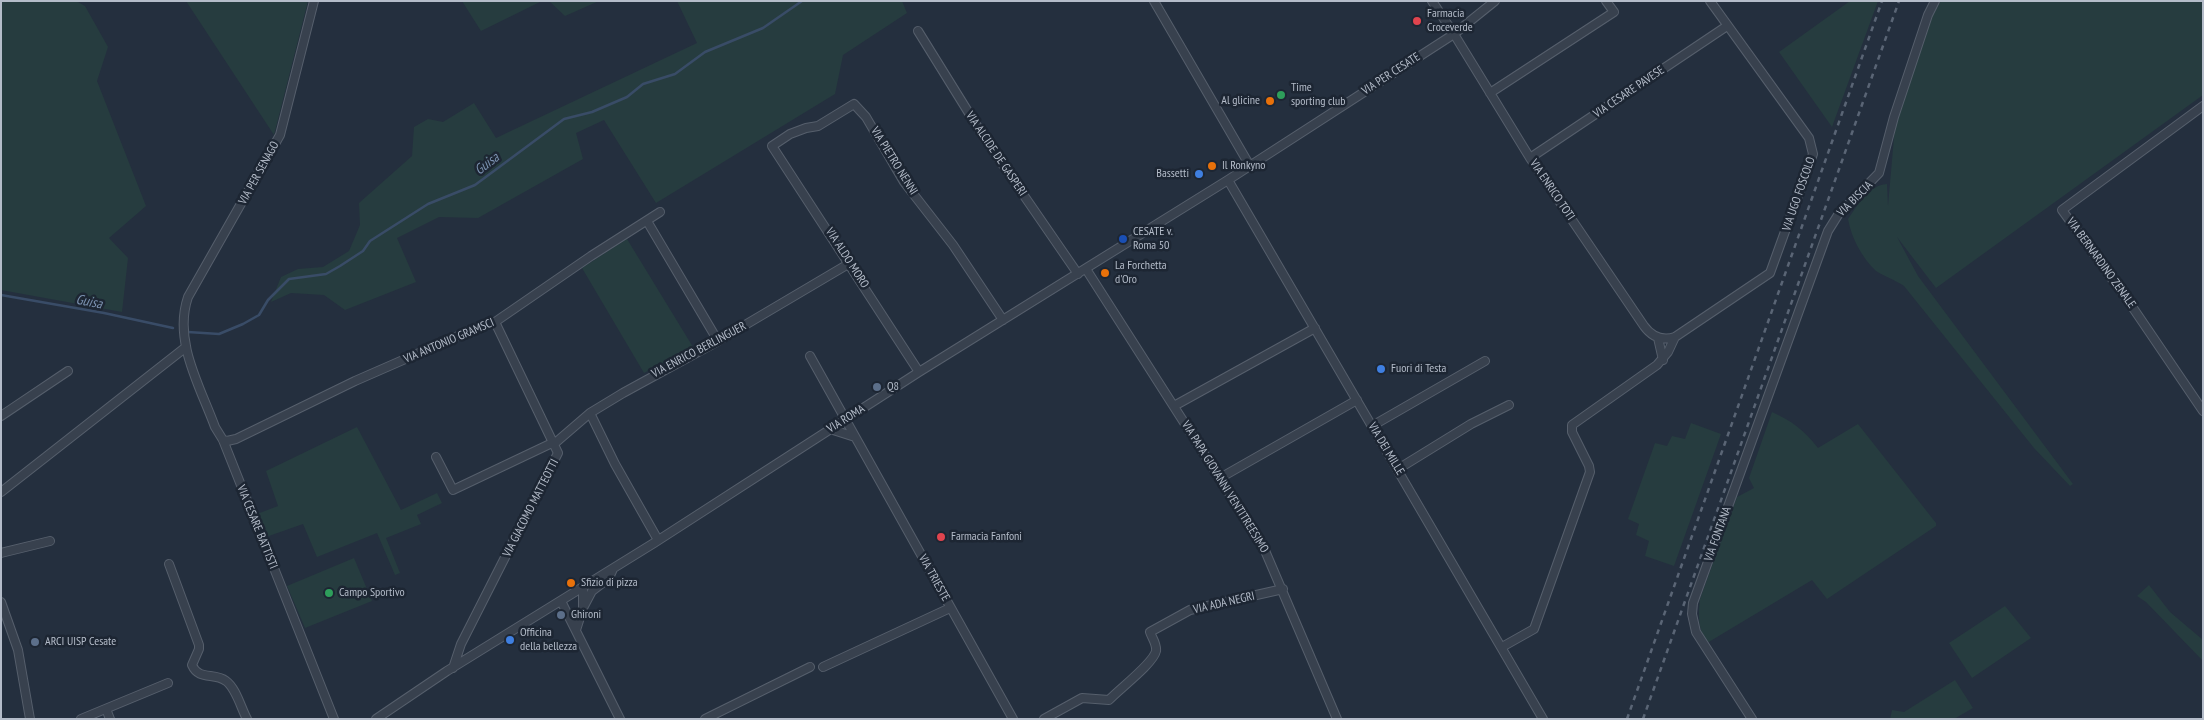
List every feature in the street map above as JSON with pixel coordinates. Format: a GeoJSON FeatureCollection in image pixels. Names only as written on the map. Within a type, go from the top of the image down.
{"type":"FeatureCollection","features":[{"type":"Feature","properties":{"kind":"street","name":"VIA PER SENAGO"},"geometry":{"type":"LineString","coordinates":[[182,334],[184,309],[188,297],[280,134],[314,1]]}},
{"type":"Feature","properties":{"kind":"street"},"geometry":{"type":"LineString","coordinates":[[1154,1],[1250,166]]}},
{"type":"Feature","properties":{"kind":"street","name":"VIA ENRICO TOTI"},"geometry":{"type":"LineString","coordinates":[[1432,1],[1530,158],[1648,331],[1658,338]]}},
{"type":"Feature","properties":{"kind":"street","name":"VIA PER CESATE"},"geometry":{"type":"LineString","coordinates":[[1158,224],[1454,34],[1494,1]]}},
{"type":"Feature","properties":{"kind":"street"},"geometry":{"type":"LineString","coordinates":[[1490,93],[1614,12],[1606,1]]}},
{"type":"Feature","properties":{"kind":"street","name":"VIA UGO FOSCOLO"},"geometry":{"type":"LineString","coordinates":[[1502,647],[1534,629],[1587,481],[1590,466],[1572,432],[1572,425],[1654,368],[1663,360],[1675,337],[1770,273],[1812,161],[1812,147],[1809,138],[1710,1]]}},
{"type":"Feature","properties":{"kind":"street","name":"VIA BISCIA"},"geometry":{"type":"LineString","coordinates":[[1788,340],[1832,223],[1844,208],[1873,181],[1883,164],[1894,117],[1928,15],[1935,1]]}},
{"type":"Feature","properties":{"kind":"street","name":"VIA CESARE PAVESE"},"geometry":{"type":"LineString","coordinates":[[1530,158],[1727,26]]}},
{"type":"Feature","properties":{"kind":"street","name":"VIA ALCIDE DE GASPERI"},"geometry":{"type":"LineString","coordinates":[[918,31],[985,139],[1078,274]]}},
{"type":"Feature","properties":{"kind":"street","name":"VIA PIETRO NENNI"},"geometry":{"type":"LineString","coordinates":[[772,146],[790,134],[818,126],[854,104],[866,117],[904,182],[953,245],[1003,320]]}},
{"type":"Feature","properties":{"kind":"street","name":"VIA BERNARDINO ZENALE"},"geometry":{"type":"LineString","coordinates":[[2203,106],[2062,210],[2203,411]]}},
{"type":"Feature","properties":{"kind":"street","name":"VIA ALDO MORO"},"geometry":{"type":"LineString","coordinates":[[772,146],[850,263],[919,372]]}},
{"type":"Feature","properties":{"kind":"street","name":"VIA DEI MILLE"},"geometry":{"type":"LineString","coordinates":[[1228,180],[1543,718]]}},
{"type":"Feature","properties":{"kind":"street","name":"VIA ANTONIO GRAMSCI"},"geometry":{"type":"LineString","coordinates":[[223,440],[236,439],[355,381],[484,325],[495,322],[660,212]]}},
{"type":"Feature","properties":{"kind":"street"},"geometry":{"type":"LineString","coordinates":[[647,221],[718,341]]}},
{"type":"Feature","properties":{"kind":"street","name":"VIA ROMA"},"geometry":{"type":"LineString","coordinates":[[376,719],[453,668],[614,569],[919,372],[1158,224]]}},
{"type":"Feature","properties":{"kind":"street","name":"VIA ENRICO BERLINGUER"},"geometry":{"type":"LineString","coordinates":[[436,458],[453,490],[553,444],[590,414],[648,378],[718,341],[850,263]]}},
{"type":"Feature","properties":{"kind":"street","name":"VIA PAPA GIOVANNI VENTITREESIMO"},"geometry":{"type":"LineString","coordinates":[[1086,269],[1263,546],[1337,719]]}},
{"type":"Feature","properties":{"kind":"street","name":"VIA GIACOMO MATTEOTTI"},"geometry":{"type":"LineString","coordinates":[[453,668],[461,644],[554,464],[558,450],[553,444],[495,322]]}},
{"type":"Feature","properties":{"kind":"street"},"geometry":{"type":"LineString","coordinates":[[1174,406],[1315,328]]}},
{"type":"Feature","properties":{"kind":"street","name":"VIA CESARE BATTISTI"},"geometry":{"type":"LineString","coordinates":[[182,334],[215,428],[223,440],[334,719]]}},
{"type":"Feature","properties":{"kind":"street"},"geometry":{"type":"LineString","coordinates":[[1663,360],[1658,338],[1675,337]]}},
{"type":"Feature","properties":{"kind":"street","name":"VIA FONTANA"},"geometry":{"type":"LineString","coordinates":[[1752,719],[1704,645],[1693,624],[1693,603],[1788,340]]}},
{"type":"Feature","properties":{"kind":"street"},"geometry":{"type":"LineString","coordinates":[[1,492],[186,348]]}},
{"type":"Feature","properties":{"kind":"street","name":"VIA TRIESTE"},"geometry":{"type":"LineString","coordinates":[[810,356],[1014,719]]}},
{"type":"Feature","properties":{"kind":"street"},"geometry":{"type":"LineString","coordinates":[[1372,426],[1484,361]]}},
{"type":"Feature","properties":{"kind":"street"},"geometry":{"type":"LineString","coordinates":[[1,416],[68,371]]}},
{"type":"Feature","properties":{"kind":"street"},"geometry":{"type":"LineString","coordinates":[[1220,478],[1357,400]]}},
{"type":"Feature","properties":{"kind":"street"},"geometry":{"type":"LineString","coordinates":[[1398,470],[1471,424],[1509,405]]}},
{"type":"Feature","properties":{"kind":"street"},"geometry":{"type":"LineString","coordinates":[[590,414],[615,464],[658,540]]}},
{"type":"Feature","properties":{"kind":"street"},"geometry":{"type":"LineString","coordinates":[[830,429],[855,437]]}},
{"type":"Feature","properties":{"kind":"street"},"geometry":{"type":"LineString","coordinates":[[1,553],[50,541]]}},
{"type":"Feature","properties":{"kind":"street"},"geometry":{"type":"LineString","coordinates":[[169,564],[199,649],[192,665],[195,671],[200,675],[220,678],[228,682],[247,719]]}},
{"type":"Feature","properties":{"kind":"street"},"geometry":{"type":"LineString","coordinates":[[582,608],[592,591],[609,578],[614,569]]}},
{"type":"Feature","properties":{"kind":"street"},"geometry":{"type":"LineString","coordinates":[[576,630],[582,608],[583,588]]}},
{"type":"Feature","properties":{"kind":"street","name":"VIA ADA NEGRI"},"geometry":{"type":"LineString","coordinates":[[1044,719],[1082,698],[1108,700],[1149,663],[1156,652],[1155,643],[1150,632],[1190,610],[1283,589]]}},
{"type":"Feature","properties":{"kind":"street"},"geometry":{"type":"LineString","coordinates":[[561,601],[620,719]]}},
{"type":"Feature","properties":{"kind":"street"},"geometry":{"type":"LineString","coordinates":[[1,602],[18,650],[30,719]]}},
{"type":"Feature","properties":{"kind":"street"},"geometry":{"type":"LineString","coordinates":[[823,667],[950,608]]}},
{"type":"Feature","properties":{"kind":"street"},"geometry":{"type":"LineString","coordinates":[[705,719],[810,666]]}},
{"type":"Feature","properties":{"kind":"street"},"geometry":{"type":"LineString","coordinates":[[81,719],[168,683]]}},
{"type":"Feature","properties":{"kind":"street"},"geometry":{"type":"LineString","coordinates":[[106,709],[110,719]]}},
{"type":"Feature","properties":{"kind":"green space"},"geometry":{"type":"Polygon","coordinates":[[[1,1],[76,1],[85,6],[108,47],[97,81],[146,206],[109,238],[128,258],[122,312],[1,290],[1,1]]]}},
{"type":"Feature","properties":{"kind":"green space"},"geometry":{"type":"Polygon","coordinates":[[[186,1],[308,1],[274,135],[186,1]]]}},
{"type":"Feature","properties":{"kind":"green space"},"geometry":{"type":"Polygon","coordinates":[[[462,1],[542,1],[481,31],[462,1]]]}},
{"type":"Feature","properties":{"kind":"green space"},"geometry":{"type":"Polygon","coordinates":[[[549,1],[599,1],[565,16],[549,1]]]}},
{"type":"Feature","properties":{"kind":"green space"},"geometry":{"type":"Polygon","coordinates":[[[677,1],[902,1],[907,13],[843,55],[835,94],[656,203],[604,120],[576,133],[583,159],[478,218],[439,217],[397,238],[416,282],[345,310],[324,295],[291,293],[271,302],[281,277],[298,269],[323,267],[349,251],[360,225],[359,203],[412,156],[414,127],[428,119],[443,122],[474,103],[496,138],[697,43],[677,1]]]}},
{"type":"Feature","properties":{"kind":"green space"},"geometry":{"type":"Polygon","coordinates":[[[1850,1],[1878,1],[1832,127],[1779,52],[1850,1]]]}},
{"type":"Feature","properties":{"kind":"green space"},"geometry":{"type":"Polygon","coordinates":[[[1941,1],[2203,1],[2203,95],[1936,288],[1897,237],[1918,276],[2073,484],[2070,486],[2034,448],[1904,286],[1876,271],[1871,266],[1858,247],[1849,226],[1848,219],[1860,202],[1869,192],[1880,185],[1887,184],[1888,206],[1895,126],[1932,17],[1941,1]]]}},
{"type":"Feature","properties":{"kind":"green space"},"geometry":{"type":"Polygon","coordinates":[[[627,239],[693,347],[644,373],[582,268],[627,239]]]}},
{"type":"Feature","properties":{"kind":"green space"},"geometry":{"type":"Polygon","coordinates":[[[1772,412],[1798,427],[1818,448],[1858,424],[1936,523],[1936,526],[1827,599],[1812,580],[1707,643],[1699,622],[1700,599],[1737,497],[1754,488],[1749,478],[1772,412]]]}},
{"type":"Feature","properties":{"kind":"green space"},"geometry":{"type":"Polygon","coordinates":[[[1691,423],[1721,434],[1674,566],[1645,556],[1649,541],[1636,535],[1639,524],[1628,519],[1655,443],[1667,446],[1672,436],[1685,439],[1691,423]]]}},
{"type":"Feature","properties":{"kind":"green space"},"geometry":{"type":"Polygon","coordinates":[[[357,427],[401,510],[437,493],[442,503],[417,515],[421,524],[386,538],[400,573],[395,575],[377,533],[317,557],[303,524],[266,537],[257,514],[278,506],[266,471],[357,427]]]}},
{"type":"Feature","properties":{"kind":"green space","name":"Campo Sportivo"},"geometry":{"type":"Polygon","coordinates":[[[354,558],[372,601],[305,628],[287,586],[354,558]]]}},
{"type":"Feature","properties":{"kind":"green space"},"geometry":{"type":"Polygon","coordinates":[[[2149,585],[2170,612],[2203,640],[2203,661],[2146,602],[2137,596],[2149,585]]]}},
{"type":"Feature","properties":{"kind":"green space"},"geometry":{"type":"Polygon","coordinates":[[[2005,606],[2031,638],[1972,678],[1949,643],[2005,606]]]}},
{"type":"Feature","properties":{"kind":"green space"},"geometry":{"type":"Polygon","coordinates":[[[1955,680],[1973,708],[1954,719],[1890,719],[1892,710],[1904,712],[1955,680]]]}},
{"type":"Feature","properties":{"kind":"waterway","name":"Guisa"},"geometry":{"type":"LineString","coordinates":[[188,332],[219,334],[243,324],[259,315],[268,300],[289,279],[326,274],[340,266],[363,251],[370,241],[428,204],[475,185],[564,119],[592,112],[627,97],[643,84],[675,74],[705,52],[763,28],[802,1]]}},
{"type":"Feature","properties":{"kind":"waterway","name":"Guisa"},"geometry":{"type":"LineString","coordinates":[[1,295],[104,313],[173,328]]}},
{"type":"Feature","properties":{"kind":"railway"},"geometry":{"type":"LineString","coordinates":[[1627,719],[1882,1]]}},
{"type":"Feature","properties":{"kind":"railway"},"geometry":{"type":"LineString","coordinates":[[1643,719],[1899,1]]}},
{"type":"Feature","properties":{"kind":"place","name":"Farmacia Croceverde"},"geometry":{"type":"Point","coordinates":[1417,21]}},
{"type":"Feature","properties":{"kind":"place","name":"Time sporting club"},"geometry":{"type":"Point","coordinates":[1281,95]}},
{"type":"Feature","properties":{"kind":"place","name":"Al glicine"},"geometry":{"type":"Point","coordinates":[1270,101]}},
{"type":"Feature","properties":{"kind":"place","name":"Il Ronkyno"},"geometry":{"type":"Point","coordinates":[1212,166]}},
{"type":"Feature","properties":{"kind":"place","name":"Bassetti"},"geometry":{"type":"Point","coordinates":[1199,174]}},
{"type":"Feature","properties":{"kind":"place","name":"CESATE v. Roma 50"},"geometry":{"type":"Point","coordinates":[1123,239]}},
{"type":"Feature","properties":{"kind":"place","name":"La Forchetta d'Oro"},"geometry":{"type":"Point","coordinates":[1105,273]}},
{"type":"Feature","properties":{"kind":"place","name":"Fuori di Testa"},"geometry":{"type":"Point","coordinates":[1381,369]}},
{"type":"Feature","properties":{"kind":"place","name":"Q8"},"geometry":{"type":"Point","coordinates":[877,387]}},
{"type":"Feature","properties":{"kind":"place","name":"Farmacia Fanfoni"},"geometry":{"type":"Point","coordinates":[941,537]}},
{"type":"Feature","properties":{"kind":"place","name":"Sfizio di pizza"},"geometry":{"type":"Point","coordinates":[571,583]}},
{"type":"Feature","properties":{"kind":"place","name":"Campo Sportivo"},"geometry":{"type":"Point","coordinates":[329,593]}},
{"type":"Feature","properties":{"kind":"place","name":"Ghironi"},"geometry":{"type":"Point","coordinates":[561,615]}},
{"type":"Feature","properties":{"kind":"place","name":"Officina della bellezza"},"geometry":{"type":"Point","coordinates":[510,640]}},
{"type":"Feature","properties":{"kind":"place","name":"ARCI UISP Cesate"},"geometry":{"type":"Point","coordinates":[35,642]}}]}
